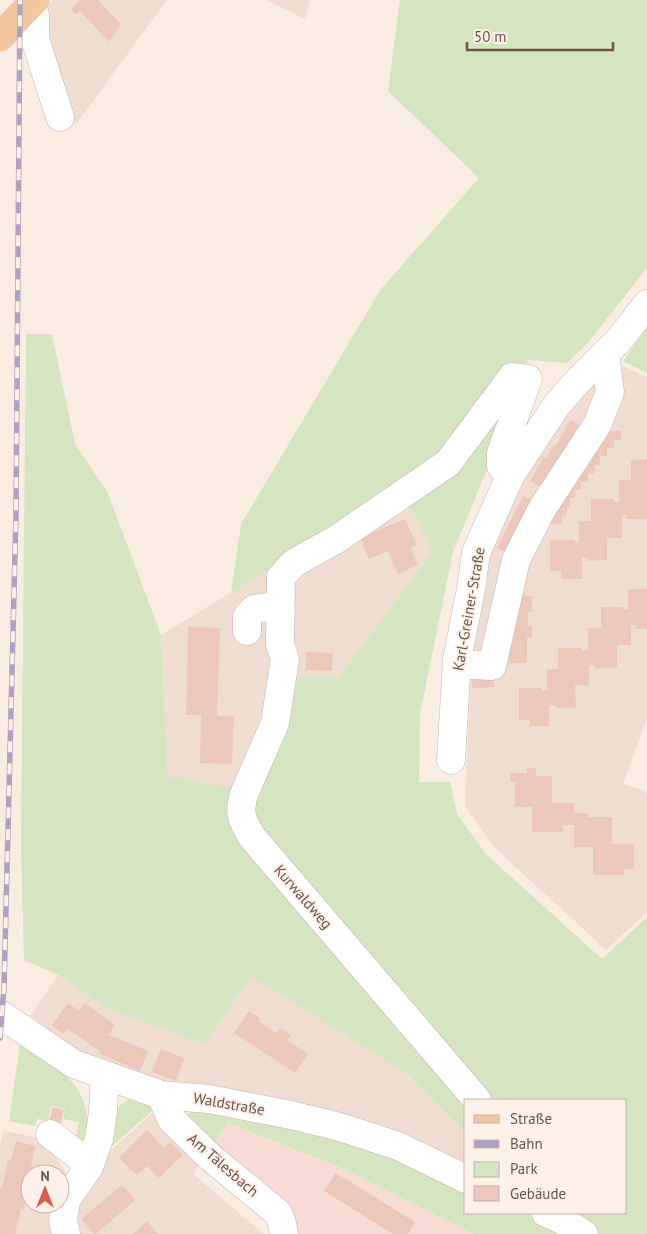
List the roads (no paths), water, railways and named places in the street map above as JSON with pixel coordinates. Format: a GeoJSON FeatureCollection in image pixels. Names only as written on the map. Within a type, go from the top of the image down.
{"type":"FeatureCollection","features":[{"type":"Feature","properties":{"kind":"main road"},"geometry":{"type":"LineString","coordinates":[[0,37],[31,3]]}},
{"type":"Feature","properties":{"kind":"street"},"geometry":{"type":"LineString","coordinates":[[31,3],[35,15],[35,39],[60,117]]}},
{"type":"Feature","properties":{"kind":"street","name":"Karl-Greiner-Straße"},"geometry":{"type":"LineString","coordinates":[[452,760],[457,664],[476,553],[510,476],[556,406],[620,339],[647,304]]}},
{"type":"Feature","properties":{"kind":"street"},"geometry":{"type":"LineString","coordinates":[[457,664],[492,666],[516,560],[542,509],[597,425],[610,392],[605,354]]}},
{"type":"Feature","properties":{"kind":"street"},"geometry":{"type":"LineString","coordinates":[[247,631],[248,617],[254,609],[267,607],[280,612],[281,577],[294,563],[337,538],[448,463],[512,377],[528,380],[501,454],[501,466],[510,476]]}},
{"type":"Feature","properties":{"kind":"street","name":"Kurwaldweg"},"geometry":{"type":"LineString","coordinates":[[280,612],[280,644],[285,659],[275,723],[244,794],[241,817],[252,837],[476,1099]]}},
{"type":"Feature","properties":{"kind":"street","name":"Waldstraße"},"geometry":{"type":"LineString","coordinates":[[0,1014],[74,1064],[161,1095],[209,1099],[340,1127],[398,1146],[464,1178]]}},
{"type":"Feature","properties":{"kind":"street"},"geometry":{"type":"LineString","coordinates":[[66,1234],[64,1220],[66,1200],[89,1167],[99,1139],[105,1075]]}},
{"type":"Feature","properties":{"kind":"street","name":"Am Tälesbach"},"geometry":{"type":"LineString","coordinates":[[161,1095],[172,1120],[210,1157],[278,1213],[284,1234]]}},
{"type":"Feature","properties":{"kind":"street"},"geometry":{"type":"LineString","coordinates":[[50,1134],[89,1167]]}},
{"type":"Feature","properties":{"kind":"street"},"geometry":{"type":"LineString","coordinates":[[556,1215],[584,1234]]}},
{"type":"Feature","properties":{"kind":"railway"},"geometry":{"type":"LineString","coordinates":[[0,1038],[4,988],[16,514],[20,0]]}}]}
